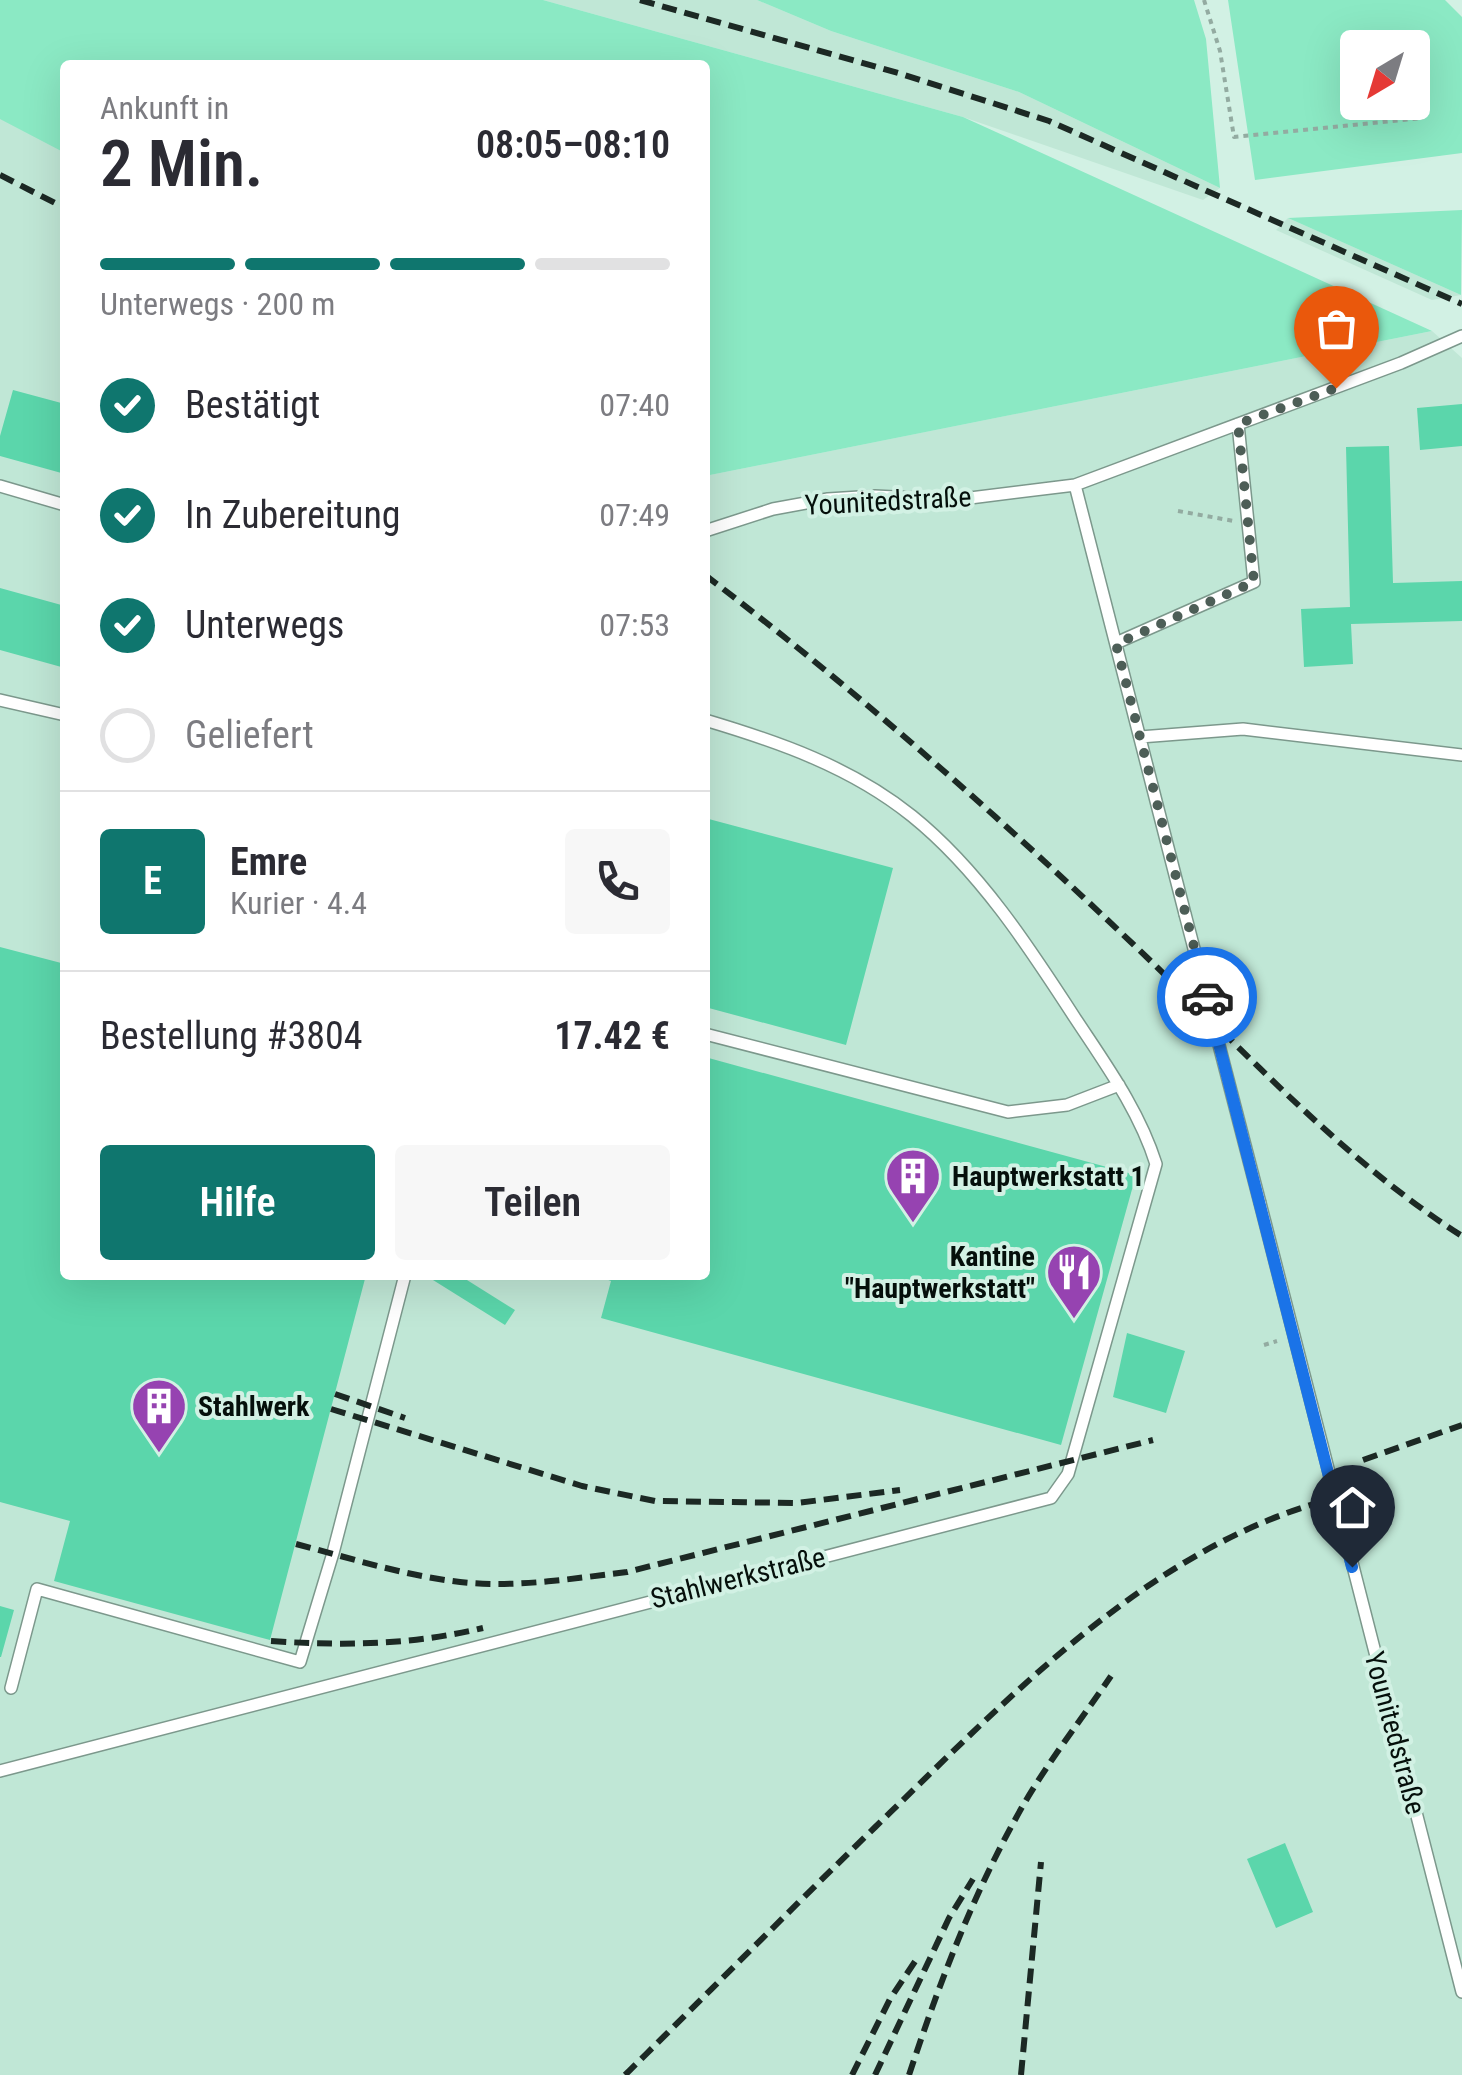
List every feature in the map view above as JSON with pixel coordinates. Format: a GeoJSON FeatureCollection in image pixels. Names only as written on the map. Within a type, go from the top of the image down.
{"type":"FeatureCollection","features":[{"type":"Feature","properties":{"kind":"lane","name":"Younitedstraße"},"geometry":{"type":"LineString","coordinates":[[710,530],[773,509],[828,499],[875,496],[954,500],[1075,485],[1401,363],[1462,336]]}},
{"type":"Feature","properties":{"kind":"lane"},"geometry":{"type":"LineString","coordinates":[[1116,644],[1254,582],[1238,424]]}},
{"type":"Feature","properties":{"kind":"lane","name":"Younitedstraße"},"geometry":{"type":"LineString","coordinates":[[1075,485],[1462,1992]]}},
{"type":"Feature","properties":{"kind":"lane"},"geometry":{"type":"LineString","coordinates":[[0,486],[60,504]]}},
{"type":"Feature","properties":{"kind":"lane"},"geometry":{"type":"LineString","coordinates":[[0,700],[60,714]]}},
{"type":"Feature","properties":{"kind":"lane","name":"Stahlwerkstraße"},"geometry":{"type":"LineString","coordinates":[[0,1771],[1051,1498],[1068,1474],[1156,1164],[1144,1126],[1035,956],[979,884],[913,817],[818,759],[710,722]]}},
{"type":"Feature","properties":{"kind":"lane"},"geometry":{"type":"LineString","coordinates":[[1140,737],[1243,729],[1462,754]]}},
{"type":"Feature","properties":{"kind":"lane"},"geometry":{"type":"LineString","coordinates":[[710,1035],[1008,1112],[1067,1105],[1118,1085]]}},
{"type":"Feature","properties":{"kind":"lane"},"geometry":{"type":"LineString","coordinates":[[11,1688],[37,1589],[300,1662],[333,1554],[403,1280]]}},
{"type":"Feature","properties":{"kind":"path"},"geometry":{"type":"LineString","coordinates":[[1204,0],[1220,51],[1234,137],[1403,120]]}},
{"type":"Feature","properties":{"kind":"path"},"geometry":{"type":"LineString","coordinates":[[1178,512],[1248,523]]}},
{"type":"Feature","properties":{"kind":"path"},"geometry":{"type":"LineString","coordinates":[[1264,1345],[1277,1341]]}},
{"type":"Feature","properties":{"kind":"shaded area"},"geometry":{"type":"Polygon","coordinates":[[[543,0],[757,0],[831,31],[1019,92],[1220,188],[1203,200],[963,117],[543,0]]]}},
{"type":"Feature","properties":{"kind":"shaded area"},"geometry":{"type":"Polygon","coordinates":[[[0,118],[60,149],[60,1280],[710,1280],[710,475],[1432,331],[1462,358],[1462,2075],[0,2075],[0,118]]]}},
{"type":"Feature","properties":{"kind":"shaded area"},"geometry":{"type":"Polygon","coordinates":[[[1288,218],[1461,295],[1432,300],[1276,230],[1288,218]]]}},
{"type":"Feature","properties":{"kind":"green space"},"geometry":{"type":"Polygon","coordinates":[[[0,0],[543,0],[963,117],[1432,331],[710,475],[710,60],[60,60],[60,150],[0,119],[0,0]]]}},
{"type":"Feature","properties":{"kind":"green space"},"geometry":{"type":"Polygon","coordinates":[[[757,0],[1194,0],[1206,39],[1220,188],[1019,92],[831,31],[757,0]]]}},
{"type":"Feature","properties":{"kind":"green space"},"geometry":{"type":"Polygon","coordinates":[[[1228,0],[1445,0],[1462,17],[1462,153],[1255,180],[1228,0]]]}},
{"type":"Feature","properties":{"kind":"green space"},"geometry":{"type":"Polygon","coordinates":[[[1462,210],[1461,295],[1288,218],[1462,210]]]}},
{"type":"Feature","properties":{"kind":"building"},"geometry":{"type":"Polygon","coordinates":[[[13,390],[60,403],[60,473],[0,456],[0,436],[13,390]]]}},
{"type":"Feature","properties":{"kind":"building"},"geometry":{"type":"Polygon","coordinates":[[[1462,404],[1462,446],[1420,450],[1417,408],[1462,404]]]}},
{"type":"Feature","properties":{"kind":"building"},"geometry":{"type":"Polygon","coordinates":[[[1389,446],[1393,583],[1462,581],[1462,621],[1351,624],[1353,664],[1304,667],[1301,609],[1350,607],[1346,447],[1389,446]]]}},
{"type":"Feature","properties":{"kind":"building"},"geometry":{"type":"Polygon","coordinates":[[[0,588],[60,605],[60,667],[0,650],[0,588]]]}},
{"type":"Feature","properties":{"kind":"building"},"geometry":{"type":"Polygon","coordinates":[[[710,819],[893,868],[846,1045],[710,1008],[710,819]]]}},
{"type":"Feature","properties":{"kind":"building","name":"Stahlwerk"},"geometry":{"type":"Polygon","coordinates":[[[0,947],[60,963],[60,1280],[365,1280],[270,1640],[54,1581],[70,1521],[0,1502],[0,947]]]}},
{"type":"Feature","properties":{"kind":"building","name":"Hauptwerkstatt 1"},"geometry":{"type":"Polygon","coordinates":[[[710,1058],[1136,1175],[1061,1445],[601,1318],[611,1281],[710,1280],[710,1058]]]}},
{"type":"Feature","properties":{"kind":"building"},"geometry":{"type":"Polygon","coordinates":[[[433,1280],[467,1280],[515,1310],[505,1325],[433,1280]]]}},
{"type":"Feature","properties":{"kind":"building"},"geometry":{"type":"Polygon","coordinates":[[[1127,1333],[1185,1351],[1166,1413],[1113,1397],[1127,1333]]]}},
{"type":"Feature","properties":{"kind":"building"},"geometry":{"type":"Polygon","coordinates":[[[0,1606],[14,1610],[1,1657],[0,1657],[0,1606]]]}},
{"type":"Feature","properties":{"kind":"building"},"geometry":{"type":"Polygon","coordinates":[[[1285,1843],[1313,1912],[1276,1928],[1247,1859],[1285,1843]]]}},
{"type":"Feature","properties":{"kind":"railway"},"geometry":{"type":"LineString","coordinates":[[640,0],[898,73],[1049,121],[1462,304]]}},
{"type":"Feature","properties":{"kind":"railway"},"geometry":{"type":"LineString","coordinates":[[0,175],[60,205]]}},
{"type":"Feature","properties":{"kind":"railway"},"geometry":{"type":"LineString","coordinates":[[710,579],[871,708],[978,801],[1332,1136],[1462,1236]]}},
{"type":"Feature","properties":{"kind":"railway"},"geometry":{"type":"LineString","coordinates":[[335,1394],[405,1418]]}},
{"type":"Feature","properties":{"kind":"railway"},"geometry":{"type":"LineString","coordinates":[[331,1409],[582,1486],[655,1501],[797,1503],[900,1490]]}},
{"type":"Feature","properties":{"kind":"railway"},"geometry":{"type":"LineString","coordinates":[[1363,1460],[1462,1425]]}},
{"type":"Feature","properties":{"kind":"railway"},"geometry":{"type":"LineString","coordinates":[[296,1544],[449,1581],[510,1584],[588,1577],[627,1572],[1153,1440]]}},
{"type":"Feature","properties":{"kind":"railway"},"geometry":{"type":"LineString","coordinates":[[625,2075],[947,1757],[1095,1625],[1204,1551],[1263,1523],[1324,1501]]}},
{"type":"Feature","properties":{"kind":"railway"},"geometry":{"type":"LineString","coordinates":[[271,1641],[378,1643],[483,1628]]}},
{"type":"Feature","properties":{"kind":"railway"},"geometry":{"type":"LineString","coordinates":[[909,2075],[956,1944],[984,1880],[1038,1781],[1111,1676]]}},
{"type":"Feature","properties":{"kind":"railway"},"geometry":{"type":"LineString","coordinates":[[1021,2075],[1041,1862]]}},
{"type":"Feature","properties":{"kind":"railway"},"geometry":{"type":"LineString","coordinates":[[875,2075],[949,1918],[973,1879]]}},
{"type":"Feature","properties":{"kind":"railway"},"geometry":{"type":"LineString","coordinates":[[852,2075],[890,1999],[918,1957]]}},
{"type":"Feature","properties":{"kind":"way so far"},"geometry":{"type":"LineString","coordinates":[[1207,997],[1116,644],[1254,582],[1238,424],[1336,388]]}},
{"type":"Feature","properties":{"kind":"place","name":"Hauptwerkstatt 1"},"geometry":{"type":"Point","coordinates":[913,1225]}},
{"type":"Feature","properties":{"kind":"place","name":"Kantine \"Hauptwerkstatt\""},"geometry":{"type":"Point","coordinates":[1074,1321]}},
{"type":"Feature","properties":{"kind":"place","name":"Stahlwerk"},"geometry":{"type":"Point","coordinates":[159,1455]}},
{"type":"Feature","properties":{"kind":"route"},"geometry":{"type":"LineString","coordinates":[[1207,997],[1352,1567]]}}]}
